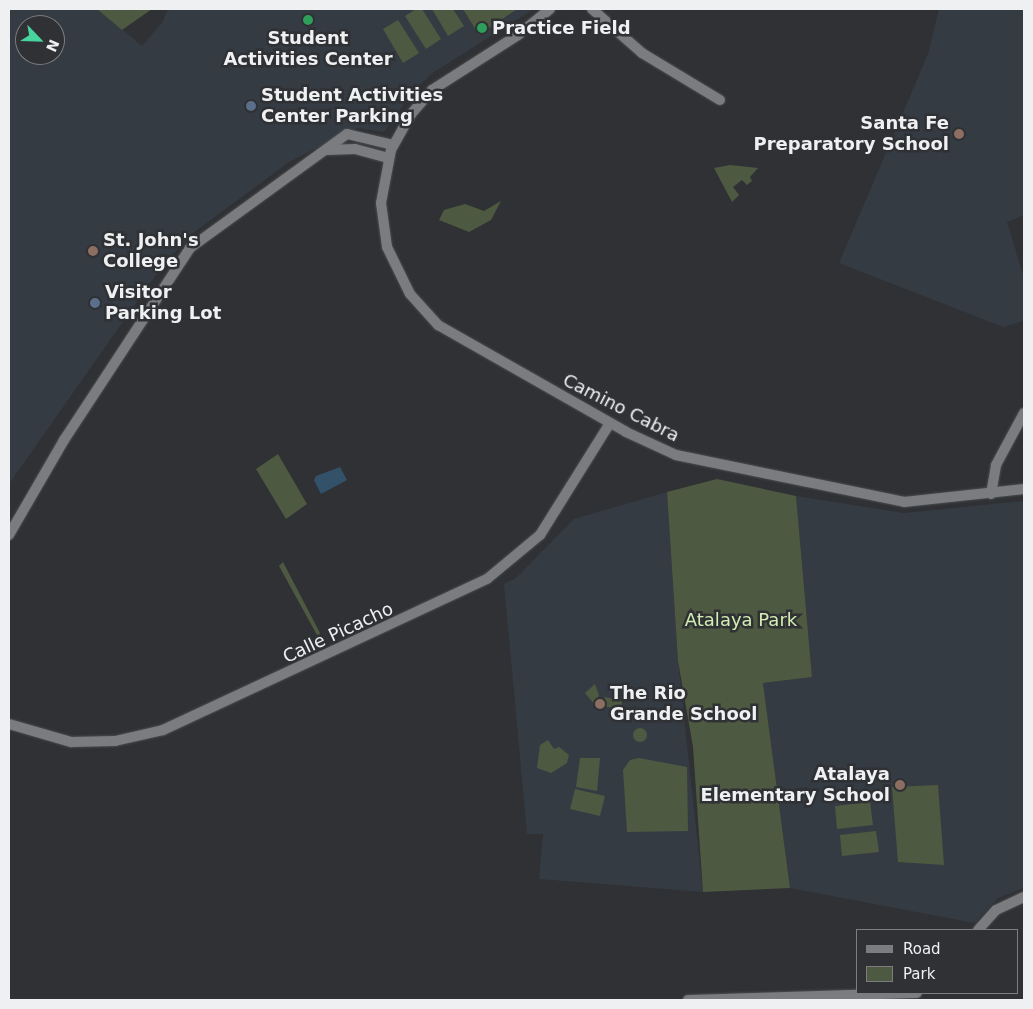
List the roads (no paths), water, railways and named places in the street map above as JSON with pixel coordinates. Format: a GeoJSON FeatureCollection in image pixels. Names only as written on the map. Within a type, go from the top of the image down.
{"type":"FeatureCollection","features":[{"type":"Feature","properties":{"kind":"street"},"geometry":{"type":"LineString","coordinates":[[391,151],[411,114],[432,90],[518,35],[550,9]]}},
{"type":"Feature","properties":{"kind":"street"},"geometry":{"type":"LineString","coordinates":[[592,9],[642,52],[720,100]]}},
{"type":"Feature","properties":{"kind":"street"},"geometry":{"type":"LineString","coordinates":[[9,536],[176,263],[212,230],[347,134],[391,151]]}},
{"type":"Feature","properties":{"kind":"street"},"geometry":{"type":"LineString","coordinates":[[327,150],[391,151]]}},
{"type":"Feature","properties":{"kind":"street","name":"Camino Cabra"},"geometry":{"type":"LineString","coordinates":[[391,151],[382,223],[387,247],[410,294],[438,325],[610,423],[676,455],[878,498],[926,502],[1024,490]]}},
{"type":"Feature","properties":{"kind":"street"},"geometry":{"type":"LineString","coordinates":[[991,494],[996,465],[1024,413]]}},
{"type":"Feature","properties":{"kind":"street","name":"Calle Picacho"},"geometry":{"type":"LineString","coordinates":[[9,724],[71,742],[115,741],[163,730],[487,579],[540,535],[610,423]]}},
{"type":"Feature","properties":{"kind":"street"},"geometry":{"type":"LineString","coordinates":[[979,929],[996,910],[1024,896]]}},
{"type":"Feature","properties":{"kind":"street"},"geometry":{"type":"LineString","coordinates":[[688,1000],[884,994]]}},
{"type":"Feature","properties":{"kind":"water"},"geometry":{"type":"Polygon","coordinates":[[[340,467],[347,480],[321,494],[314,480],[316,476],[340,467]]]}},
{"type":"Feature","properties":{"kind":"place","name":"Student Activities Center"},"geometry":{"type":"Point","coordinates":[308,20]}},
{"type":"Feature","properties":{"kind":"place","name":"Practice Field"},"geometry":{"type":"Point","coordinates":[482,28]}},
{"type":"Feature","properties":{"kind":"place","name":"Student Activities Center Parking"},"geometry":{"type":"Point","coordinates":[251,106]}},
{"type":"Feature","properties":{"kind":"place","name":"Santa Fe Preparatory School"},"geometry":{"type":"Point","coordinates":[959,134]}},
{"type":"Feature","properties":{"kind":"place","name":"St. John's College"},"geometry":{"type":"Point","coordinates":[93,251]}},
{"type":"Feature","properties":{"kind":"place","name":"Visitor Parking Lot"},"geometry":{"type":"Point","coordinates":[95,303]}},
{"type":"Feature","properties":{"kind":"place","name":"The Rio Grande School"},"geometry":{"type":"Point","coordinates":[600,704]}},
{"type":"Feature","properties":{"kind":"place","name":"Atalaya Elementary School"},"geometry":{"type":"Point","coordinates":[900,785]}},
{"type":"Feature","properties":{"kind":"park label","name":"Atalaya Park"},"geometry":{"type":"Point","coordinates":[741,620]}}]}
